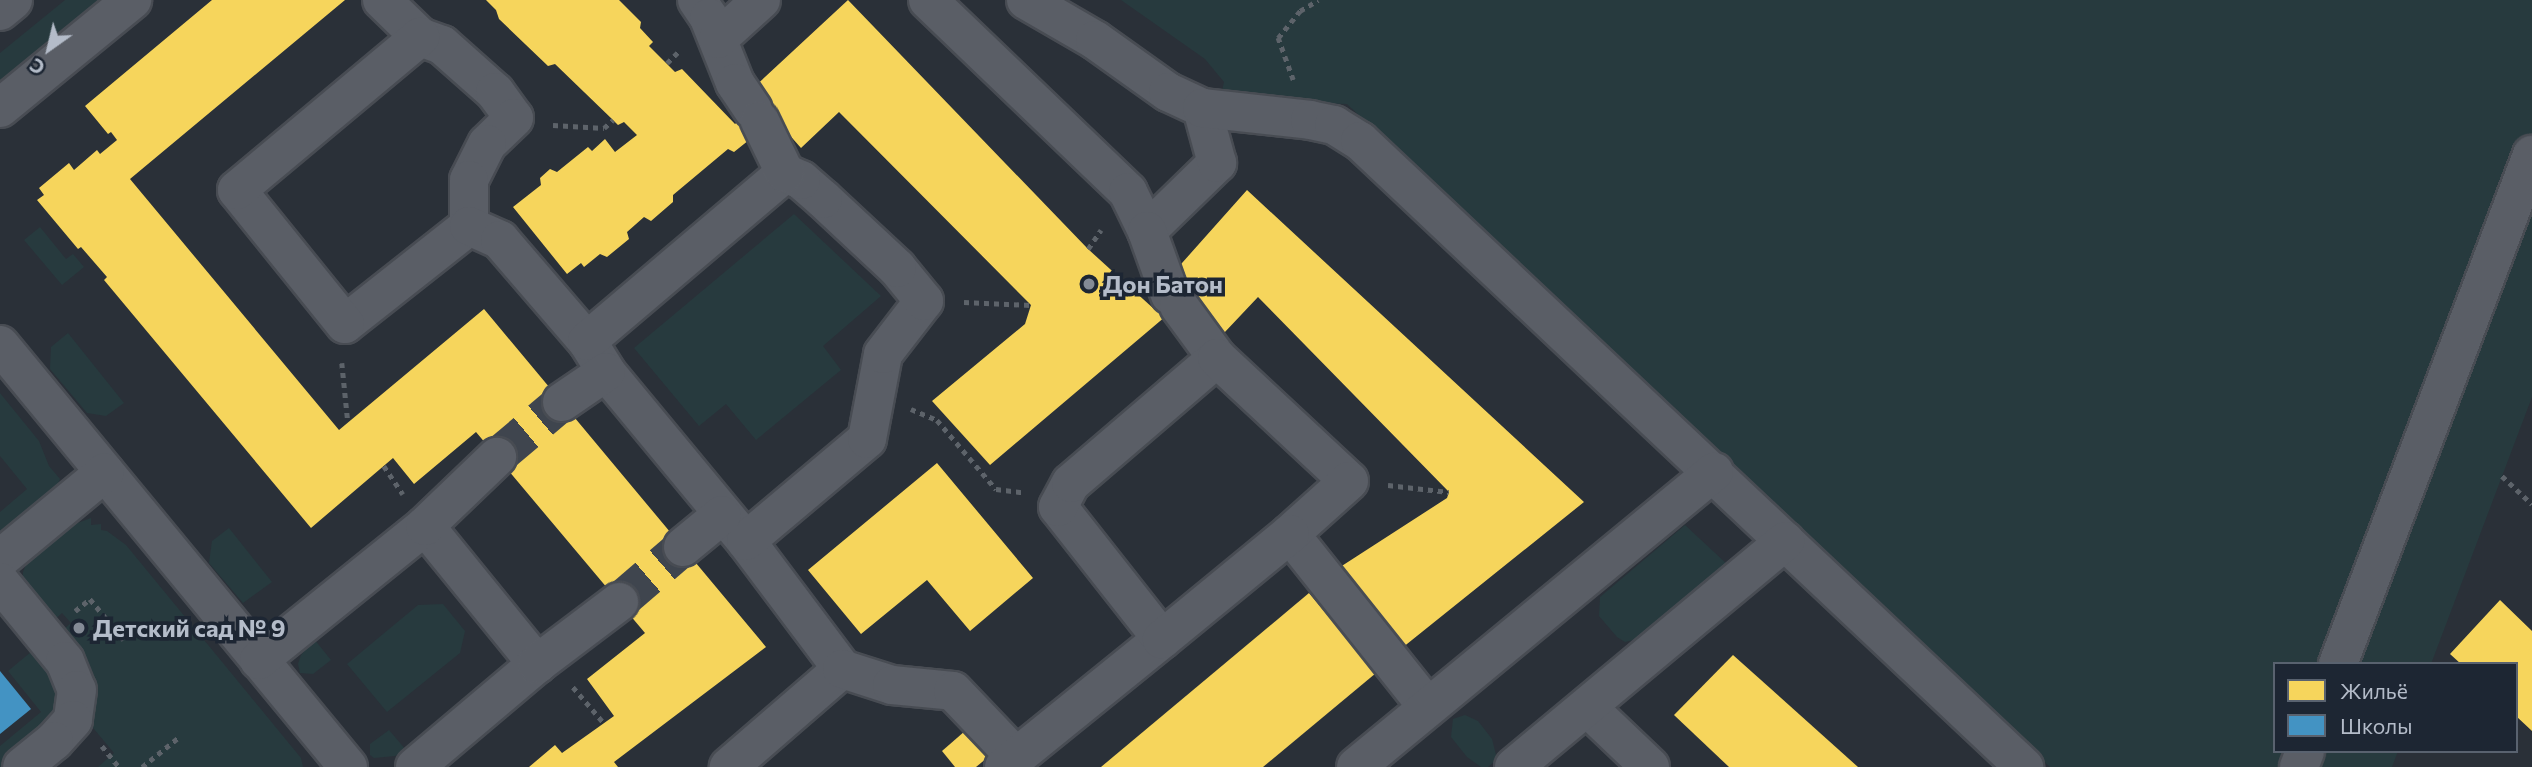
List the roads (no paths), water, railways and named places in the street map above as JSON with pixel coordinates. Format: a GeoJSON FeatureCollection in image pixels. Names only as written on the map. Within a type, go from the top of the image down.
{"type":"FeatureCollection","features":[{"type":"Feature","properties":{"kind":"street"},"geometry":{"type":"LineString","coordinates":[[0,11],[13,0]]}},
{"type":"Feature","properties":{"kind":"street"},"geometry":{"type":"LineString","coordinates":[[0,108],[132,0]]}},
{"type":"Feature","properties":{"kind":"street"},"geometry":{"type":"LineString","coordinates":[[382,0],[420,37],[442,45],[495,92],[514,118],[487,144],[469,180],[469,226]]}},
{"type":"Feature","properties":{"kind":"street"},"geometry":{"type":"LineString","coordinates":[[683,547],[734,528],[867,439],[883,354],[925,301],[897,268],[823,198],[802,180],[785,173],[756,116],[735,83],[718,39],[697,0]]}},
{"type":"Feature","properties":{"kind":"street"},"geometry":{"type":"LineString","coordinates":[[718,39],[761,0]]}},
{"type":"Feature","properties":{"kind":"street"},"geometry":{"type":"LineString","coordinates":[[469,226],[500,240],[734,528],[842,668],[892,685],[953,691],[1010,762],[1290,534],[1349,481],[1217,358],[1175,301],[1128,192],[928,0]]}},
{"type":"Feature","properties":{"kind":"street"},"geometry":{"type":"LineString","coordinates":[[1026,0],[1095,40],[1168,92],[1202,108],[1334,125],[1360,141],[2024,767]]}},
{"type":"Feature","properties":{"kind":"street"},"geometry":{"type":"LineString","coordinates":[[420,37],[237,190],[345,324],[469,226]]}},
{"type":"Feature","properties":{"kind":"street"},"geometry":{"type":"LineString","coordinates":[[1147,231],[1217,163],[1202,108]]}},
{"type":"Feature","properties":{"kind":"street"},"geometry":{"type":"LineString","coordinates":[[2339,662],[2532,155]]}},
{"type":"Feature","properties":{"kind":"street"},"geometry":{"type":"LineString","coordinates":[[562,402],[596,356],[785,173]]}},
{"type":"Feature","properties":{"kind":"street"},"geometry":{"type":"LineString","coordinates":[[0,345],[348,767]]}},
{"type":"Feature","properties":{"kind":"street"},"geometry":{"type":"LineString","coordinates":[[1162,639],[1058,508],[1071,483],[1217,358]]}},
{"type":"Feature","properties":{"kind":"street"},"geometry":{"type":"LineString","coordinates":[[259,660],[425,526],[498,457]]}},
{"type":"Feature","properties":{"kind":"street"},"geometry":{"type":"LineString","coordinates":[[0,559],[105,472]]}},
{"type":"Feature","properties":{"kind":"street"},"geometry":{"type":"LineString","coordinates":[[1356,767],[1714,472]]}},
{"type":"Feature","properties":{"kind":"street"},"geometry":{"type":"LineString","coordinates":[[425,526],[537,664]]}},
{"type":"Feature","properties":{"kind":"street"},"geometry":{"type":"LineString","coordinates":[[1290,534],[1427,706]]}},
{"type":"Feature","properties":{"kind":"street"},"geometry":{"type":"LineString","coordinates":[[1514,767],[1785,541]]}},
{"type":"Feature","properties":{"kind":"street"},"geometry":{"type":"LineString","coordinates":[[0,582],[65,661],[77,690],[73,720],[54,741],[22,767]]}},
{"type":"Feature","properties":{"kind":"street"},"geometry":{"type":"LineString","coordinates":[[415,767],[537,664],[619,602]]}},
{"type":"Feature","properties":{"kind":"street"},"geometry":{"type":"LineString","coordinates":[[729,767],[842,668]]}},
{"type":"Feature","properties":{"kind":"street"},"geometry":{"type":"LineString","coordinates":[[1587,707],[1650,767]]}},
{"type":"Feature","properties":{"kind":"tunnel"},"geometry":{"type":"LineString","coordinates":[[497,457],[562,402]]}},
{"type":"Feature","properties":{"kind":"tunnel"},"geometry":{"type":"LineString","coordinates":[[619,602],[683,547]]}},
{"type":"Feature","properties":{"kind":"place","name":"Дон Батон"},"geometry":{"type":"Point","coordinates":[1089,284]}},
{"type":"Feature","properties":{"kind":"place","name":"Детский сад № 9"},"geometry":{"type":"Point","coordinates":[79,628]}}]}
